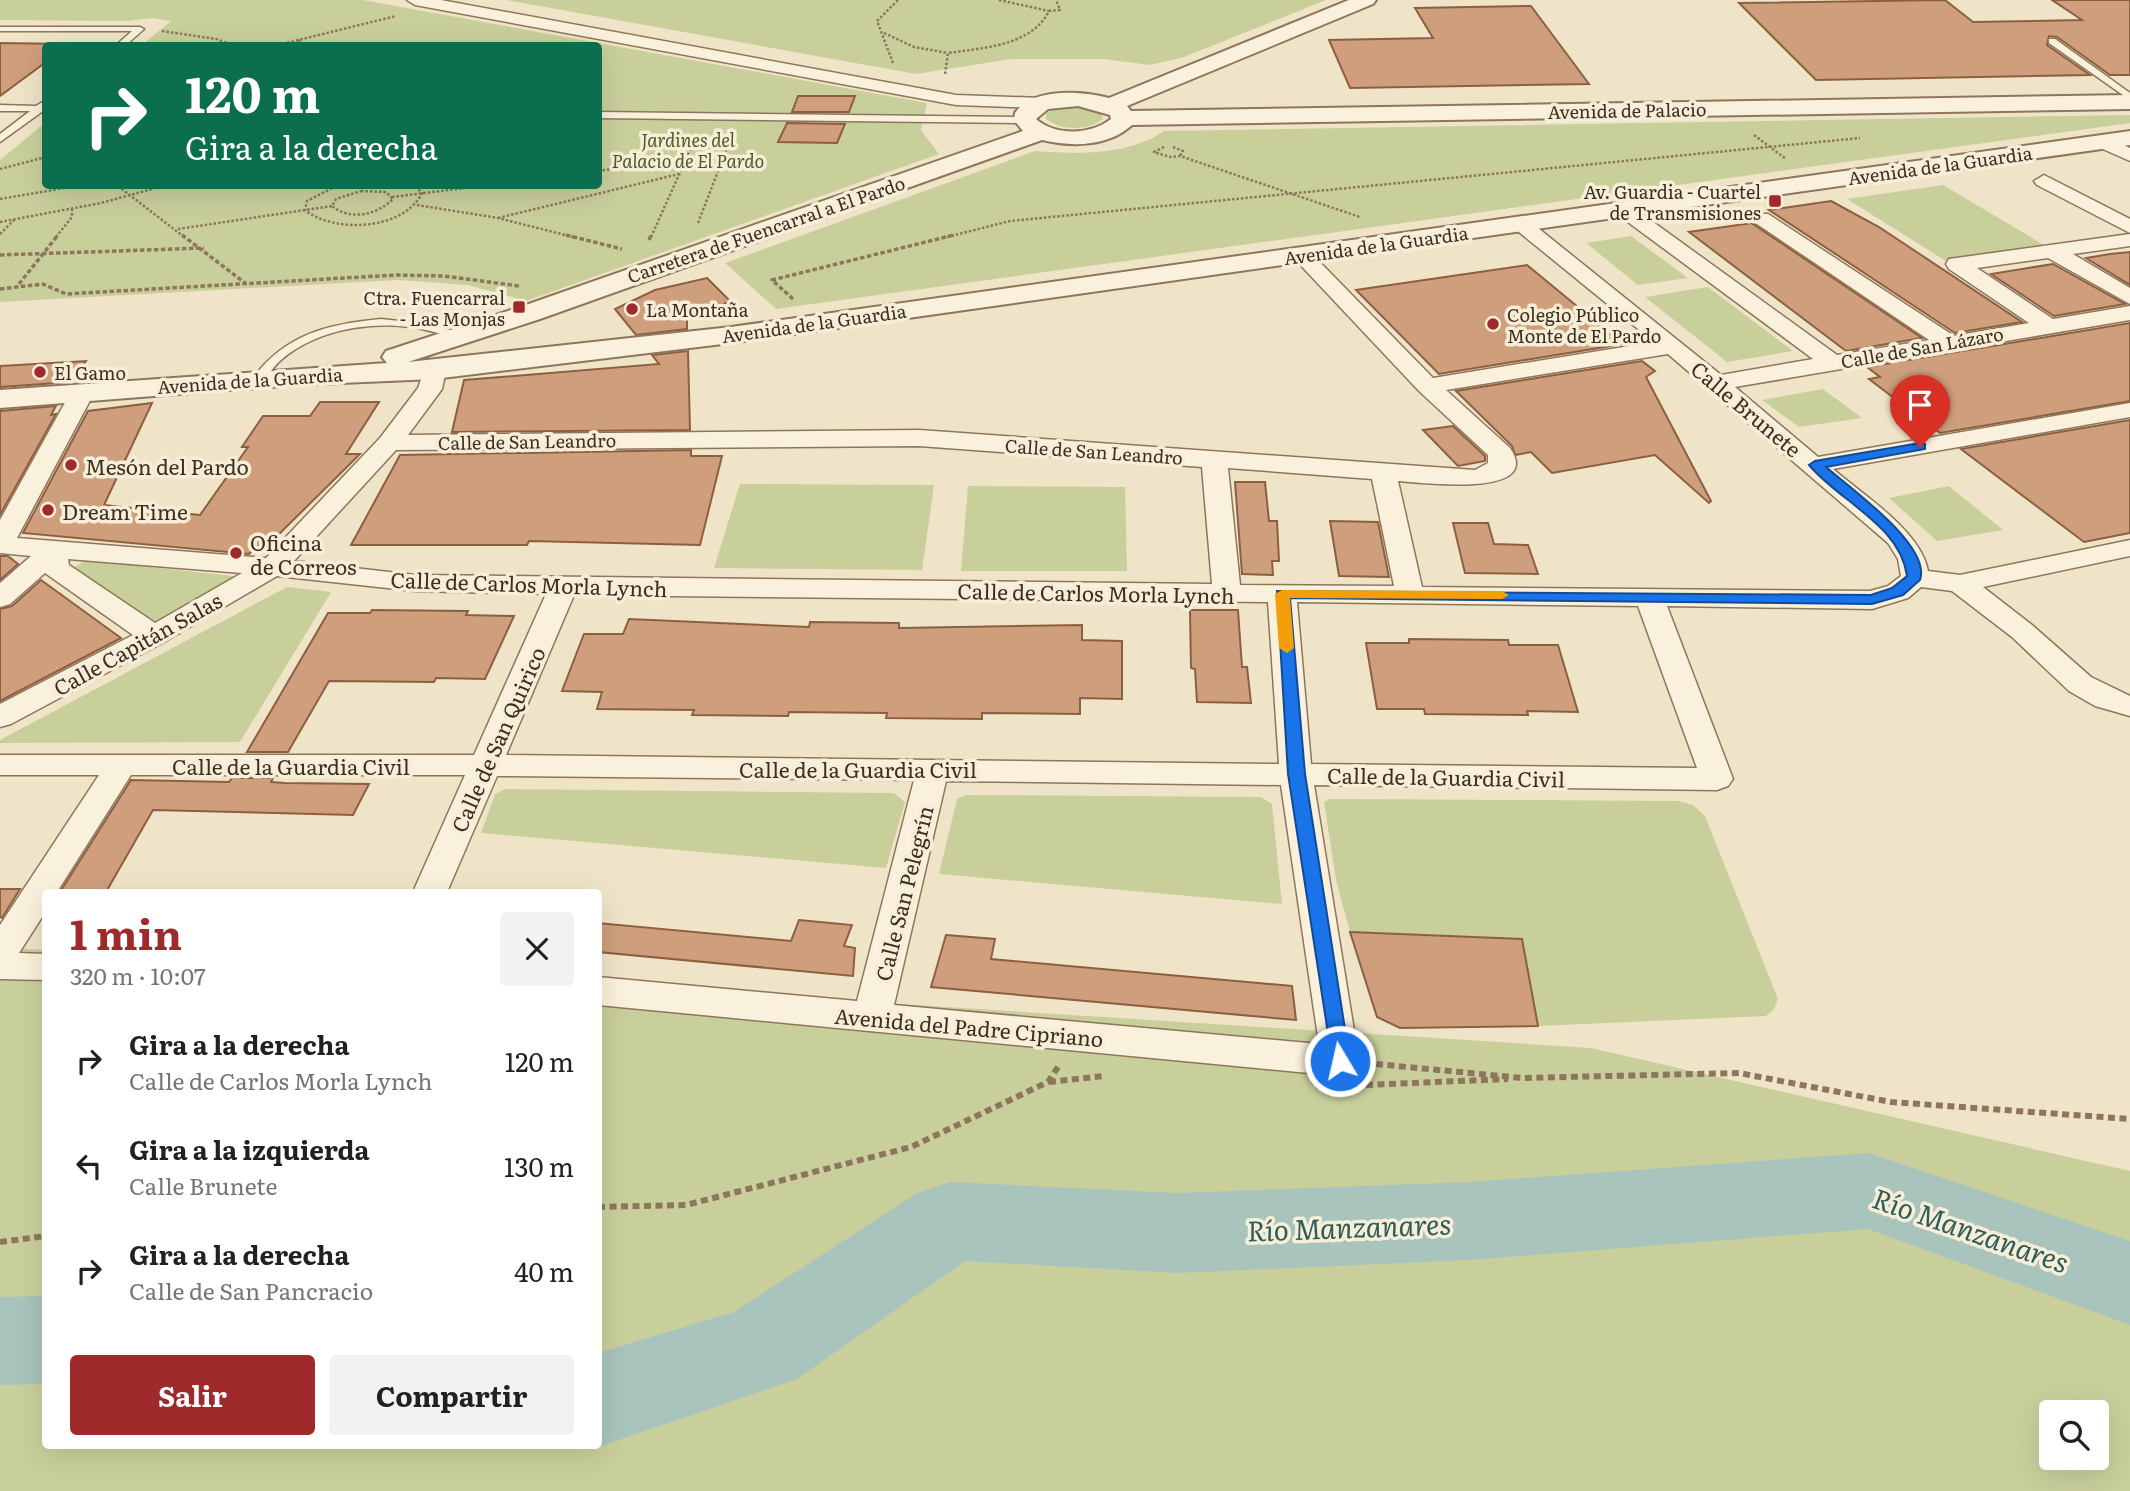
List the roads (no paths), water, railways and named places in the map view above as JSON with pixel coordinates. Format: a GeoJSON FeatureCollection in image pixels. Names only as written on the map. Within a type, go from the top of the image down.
{"type":"FeatureCollection","features":[{"type":"Feature","properties":{"kind":"street"},"geometry":{"type":"LineString","coordinates":[[415,0],[928,91],[1071,136],[1098,134],[1113,129],[1117,111],[1366,0]]}},
{"type":"Feature","properties":{"kind":"street","name":"Avenida de Palacio"},"geometry":{"type":"LineString","coordinates":[[1042,103],[1078,99],[1117,111],[1726,108],[2130,99]]}},
{"type":"Feature","properties":{"kind":"street"},"geometry":{"type":"LineString","coordinates":[[957,100],[1042,103],[1030,123]]}},
{"type":"Feature","properties":{"kind":"street","name":"Carretera de Fuencarral a El Pardo"},"geometry":{"type":"LineString","coordinates":[[295,376],[385,360],[491,327],[1030,123]]}},
{"type":"Feature","properties":{"kind":"street","name":"Avenida de la Guardia"},"geometry":{"type":"LineString","coordinates":[[0,399],[295,376],[432,380],[551,358],[2130,138]]}},
{"type":"Feature","properties":{"kind":"street"},"geometry":{"type":"LineString","coordinates":[[2103,142],[2130,155]]}},
{"type":"Feature","properties":{"kind":"street","name":"Avenida de la Guardia"},"geometry":{"type":"LineString","coordinates":[[2044,181],[2130,227]]}},
{"type":"Feature","properties":{"kind":"street"},"geometry":{"type":"LineString","coordinates":[[1624,210],[1831,362]]}},
{"type":"Feature","properties":{"kind":"street"},"geometry":{"type":"LineString","coordinates":[[1761,218],[1948,342]]}},
{"type":"Feature","properties":{"kind":"street","name":"Calle Brunete"},"geometry":{"type":"LineString","coordinates":[[1521,224],[1673,346],[1898,538],[1912,559],[1915,578]]}},
{"type":"Feature","properties":{"kind":"street"},"geometry":{"type":"LineString","coordinates":[[2048,326],[1957,264],[2130,240]]}},
{"type":"Feature","properties":{"kind":"street"},"geometry":{"type":"LineString","coordinates":[[2052,251],[2130,297]]}},
{"type":"Feature","properties":{"kind":"street","name":"Calle de San Leandro"},"geometry":{"type":"LineString","coordinates":[[389,443],[919,438],[1480,478],[1501,467],[1500,453],[1427,386],[1303,255]]}},
{"type":"Feature","properties":{"kind":"street","name":"Calle de San Lázaro"},"geometry":{"type":"LineString","coordinates":[[1715,383],[2130,313]]}},
{"type":"Feature","properties":{"kind":"street"},"geometry":{"type":"LineString","coordinates":[[491,327],[480,336],[477,345],[483,352],[493,356],[551,358]]}},
{"type":"Feature","properties":{"kind":"street"},"geometry":{"type":"LineString","coordinates":[[432,380],[460,337]]}},
{"type":"Feature","properties":{"kind":"street"},"geometry":{"type":"LineString","coordinates":[[1427,386],[1673,346]]}},
{"type":"Feature","properties":{"kind":"street"},"geometry":{"type":"LineString","coordinates":[[385,360],[424,363],[432,380],[428,442]]}},
{"type":"Feature","properties":{"kind":"street","name":"Calle Capitán Salas"},"geometry":{"type":"LineString","coordinates":[[0,717],[154,636],[272,567],[389,443],[432,380]]}},
{"type":"Feature","properties":{"kind":"street"},"geometry":{"type":"LineString","coordinates":[[0,545],[82,393]]}},
{"type":"Feature","properties":{"kind":"street"},"geometry":{"type":"LineString","coordinates":[[1815,465],[2130,410]]}},
{"type":"Feature","properties":{"kind":"street"},"geometry":{"type":"LineString","coordinates":[[1214,460],[1227,593]]}},
{"type":"Feature","properties":{"kind":"street"},"geometry":{"type":"LineString","coordinates":[[1383,472],[1410,594]]}},
{"type":"Feature","properties":{"kind":"street","name":"Calle de Carlos Morla Lynch"},"geometry":{"type":"LineString","coordinates":[[0,545],[272,567],[415,583],[564,586],[1872,600],[1898,592],[1915,578]]}},
{"type":"Feature","properties":{"kind":"street"},"geometry":{"type":"LineString","coordinates":[[1915,578],[1960,583],[2130,548]]}},
{"type":"Feature","properties":{"kind":"street"},"geometry":{"type":"LineString","coordinates":[[0,598],[54,550]]}},
{"type":"Feature","properties":{"kind":"street"},"geometry":{"type":"LineString","coordinates":[[54,550],[55,568],[154,636]]}},
{"type":"Feature","properties":{"kind":"street"},"geometry":{"type":"LineString","coordinates":[[1960,583],[2022,631],[2080,684],[2106,699],[2130,706]]}},
{"type":"Feature","properties":{"kind":"street","name":"Calle de San Quirico"},"geometry":{"type":"LineString","coordinates":[[431,889],[564,586]]}},
{"type":"Feature","properties":{"kind":"street"},"geometry":{"type":"LineString","coordinates":[[1282,594],[1296,774]]}},
{"type":"Feature","properties":{"kind":"street","name":"Calle de la Guardia Civil"},"geometry":{"type":"LineString","coordinates":[[0,765],[486,765],[1717,779],[1649,596]]}},
{"type":"Feature","properties":{"kind":"street"},"geometry":{"type":"LineString","coordinates":[[0,954],[122,765]]}},
{"type":"Feature","properties":{"kind":"street","name":"Calle San Pelegrín"},"geometry":{"type":"LineString","coordinates":[[872,1017],[933,769]]}},
{"type":"Feature","properties":{"kind":"street","name":"Avenida del Padre Cipriano"},"geometry":{"type":"LineString","coordinates":[[602,991],[1340,1061],[1296,774]]}},
{"type":"Feature","properties":{"kind":"street"},"geometry":{"type":"LineString","coordinates":[[0,966],[42,967]]}},
{"type":"Feature","properties":{"kind":"lane"},"geometry":{"type":"LineString","coordinates":[[3,30],[140,29],[125,42]]}},
{"type":"Feature","properties":{"kind":"lane"},"geometry":{"type":"LineString","coordinates":[[2052,41],[2130,99]]}},
{"type":"Feature","properties":{"kind":"lane"},"geometry":{"type":"LineString","coordinates":[[0,108],[42,107]]}},
{"type":"Feature","properties":{"kind":"lane"},"geometry":{"type":"LineString","coordinates":[[0,139],[42,108]]}},
{"type":"Feature","properties":{"kind":"lane"},"geometry":{"type":"LineString","coordinates":[[602,115],[1030,123]]}},
{"type":"Feature","properties":{"kind":"lane"},"geometry":{"type":"LineString","coordinates":[[259,378],[276,356],[296,345],[315,335],[356,325],[412,321],[441,328],[460,337]]}},
{"type":"Feature","properties":{"kind":"waterway","name":"Río Manzanares"},"geometry":{"type":"LineString","coordinates":[[602,1399],[762,1348],[950,1221],[1178,1233],[1468,1221],[1869,1191],[2130,1283]]}},
{"type":"Feature","properties":{"kind":"waterway","name":"Río Manzanares"},"geometry":{"type":"LineString","coordinates":[[0,1341],[42,1340]]}},
{"type":"Feature","properties":{"kind":"place","name":"Av. Guardia - Cuartel de Transmisiones"},"geometry":{"type":"Point","coordinates":[1775,201]}},
{"type":"Feature","properties":{"kind":"place","name":"Ctra. Fuencarral - Las Monjas"},"geometry":{"type":"Point","coordinates":[519,307]}},
{"type":"Feature","properties":{"kind":"place","name":"La Montaña"},"geometry":{"type":"Point","coordinates":[632,309]}},
{"type":"Feature","properties":{"kind":"place","name":"Colegio Público Monte de El Pardo"},"geometry":{"type":"Point","coordinates":[1493,324]}},
{"type":"Feature","properties":{"kind":"place","name":"El Gamo"},"geometry":{"type":"Point","coordinates":[40,372]}},
{"type":"Feature","properties":{"kind":"place","name":"Mesón del Pardo"},"geometry":{"type":"Point","coordinates":[71,465]}},
{"type":"Feature","properties":{"kind":"place","name":"Dream Time"},"geometry":{"type":"Point","coordinates":[48,510]}},
{"type":"Feature","properties":{"kind":"place","name":"Oficina de Correos"},"geometry":{"type":"Point","coordinates":[236,553]}},
{"type":"Feature","properties":{"kind":"park label","name":"Jardines del Palacio de El Pardo"},"geometry":{"type":"Point","coordinates":[688,149]}}]}
